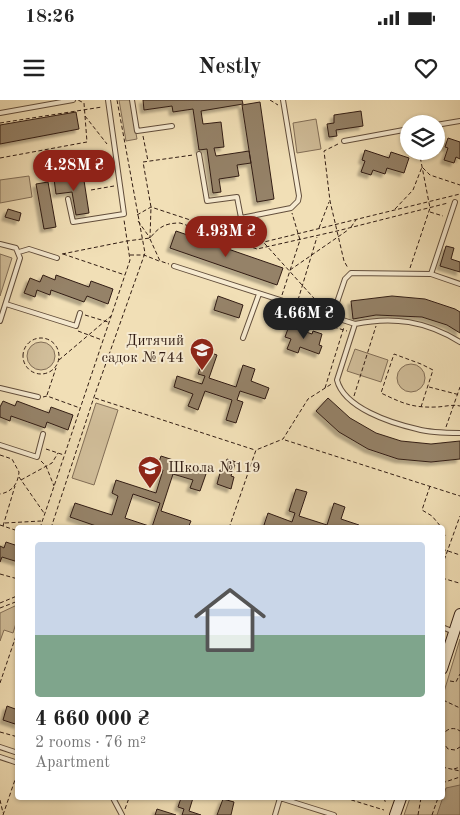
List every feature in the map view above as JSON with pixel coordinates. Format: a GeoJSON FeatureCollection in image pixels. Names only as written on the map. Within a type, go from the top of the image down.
{"type":"FeatureCollection","features":[{"type":"Feature","properties":{"kind":"street"},"geometry":{"type":"LineString","coordinates":[[445,659],[460,614]]}},
{"type":"Feature","properties":{"kind":"street"},"geometry":{"type":"LineString","coordinates":[[395,815],[400,800]]}},
{"type":"Feature","properties":{"kind":"lane"},"geometry":{"type":"LineString","coordinates":[[0,113],[73,100]]}},
{"type":"Feature","properties":{"kind":"lane"},"geometry":{"type":"LineString","coordinates":[[68,199],[73,222],[124,214],[108,100]]}},
{"type":"Feature","properties":{"kind":"lane"},"geometry":{"type":"LineString","coordinates":[[132,100],[138,131],[172,126]]}},
{"type":"Feature","properties":{"kind":"lane"},"geometry":{"type":"LineString","coordinates":[[199,154],[207,201],[237,197],[241,218],[291,208],[298,201],[299,196],[283,100]]}},
{"type":"Feature","properties":{"kind":"lane"},"geometry":{"type":"LineString","coordinates":[[445,123],[460,120]]}},
{"type":"Feature","properties":{"kind":"lane"},"geometry":{"type":"LineString","coordinates":[[344,140],[400,131]]}},
{"type":"Feature","properties":{"kind":"lane"},"geometry":{"type":"LineString","coordinates":[[430,274],[455,202]]}},
{"type":"Feature","properties":{"kind":"lane"},"geometry":{"type":"LineString","coordinates":[[0,244],[16,248],[20,258],[0,321]]}},
{"type":"Feature","properties":{"kind":"lane"},"geometry":{"type":"LineString","coordinates":[[19,252],[29,249],[58,258]]}},
{"type":"Feature","properties":{"kind":"lane"},"geometry":{"type":"LineString","coordinates":[[174,266],[346,322],[355,324],[388,320],[417,323],[441,330],[460,342]]}},
{"type":"Feature","properties":{"kind":"lane"},"geometry":{"type":"LineString","coordinates":[[331,317],[344,279],[351,273],[430,274],[460,284]]}},
{"type":"Feature","properties":{"kind":"lane"},"geometry":{"type":"LineString","coordinates":[[243,338],[259,294]]}},
{"type":"Feature","properties":{"kind":"lane"},"geometry":{"type":"LineString","coordinates":[[6,304],[76,326],[80,313]]}},
{"type":"Feature","properties":{"kind":"lane"},"geometry":{"type":"LineString","coordinates":[[355,324],[338,380],[340,389],[357,405],[380,418],[418,430],[460,433]]}},
{"type":"Feature","properties":{"kind":"lane"},"geometry":{"type":"LineString","coordinates":[[0,388],[38,398]]}},
{"type":"Feature","properties":{"kind":"lane"},"geometry":{"type":"LineString","coordinates":[[0,445],[37,457],[43,434]]}},
{"type":"Feature","properties":{"kind":"lane"},"geometry":{"type":"LineString","coordinates":[[445,628],[454,632]]}},
{"type":"Feature","properties":{"kind":"lane"},"geometry":{"type":"LineString","coordinates":[[0,747],[15,752]]}},
{"type":"Feature","properties":{"kind":"lane"},"geometry":{"type":"LineString","coordinates":[[0,757],[15,762]]}},
{"type":"Feature","properties":{"kind":"lane"},"geometry":{"type":"LineString","coordinates":[[114,800],[123,815]]}},
{"type":"Feature","properties":{"kind":"lane"},"geometry":{"type":"LineString","coordinates":[[275,815],[279,800]]}},
{"type":"Feature","properties":{"kind":"lane"},"geometry":{"type":"LineString","coordinates":[[286,800],[334,815]]}},
{"type":"Feature","properties":{"kind":"path"},"geometry":{"type":"LineString","coordinates":[[0,158],[87,142],[84,103],[78,100]]}},
{"type":"Feature","properties":{"kind":"path"},"geometry":{"type":"LineString","coordinates":[[52,525],[94,397],[144,255],[117,100]]}},
{"type":"Feature","properties":{"kind":"path"},"geometry":{"type":"LineString","coordinates":[[270,100],[285,110]]}},
{"type":"Feature","properties":{"kind":"path"},"geometry":{"type":"LineString","coordinates":[[0,123],[103,107]]}},
{"type":"Feature","properties":{"kind":"path"},"geometry":{"type":"LineString","coordinates":[[85,115],[110,147],[108,139]]}},
{"type":"Feature","properties":{"kind":"path"},"geometry":{"type":"LineString","coordinates":[[142,130],[148,161]]}},
{"type":"Feature","properties":{"kind":"path"},"geometry":{"type":"LineString","coordinates":[[344,140],[324,151],[330,201],[344,261],[351,273]]}},
{"type":"Feature","properties":{"kind":"path"},"geometry":{"type":"LineString","coordinates":[[150,238],[151,207],[143,162],[199,154]]}},
{"type":"Feature","properties":{"kind":"path"},"geometry":{"type":"LineString","coordinates":[[409,273],[430,208],[421,160]]}},
{"type":"Feature","properties":{"kind":"path"},"geometry":{"type":"LineString","coordinates":[[422,167],[430,175],[460,185]]}},
{"type":"Feature","properties":{"kind":"path"},"geometry":{"type":"LineString","coordinates":[[395,210],[413,190],[422,167]]}},
{"type":"Feature","properties":{"kind":"path"},"geometry":{"type":"LineString","coordinates":[[91,190],[116,185]]}},
{"type":"Feature","properties":{"kind":"path"},"geometry":{"type":"LineString","coordinates":[[137,215],[151,207],[260,243],[460,194]]}},
{"type":"Feature","properties":{"kind":"path"},"geometry":{"type":"LineString","coordinates":[[319,229],[330,201]]}},
{"type":"Feature","properties":{"kind":"path"},"geometry":{"type":"LineString","coordinates":[[150,238],[160,226],[180,223],[257,249],[455,202]]}},
{"type":"Feature","properties":{"kind":"path"},"geometry":{"type":"LineString","coordinates":[[281,301],[300,240],[291,208]]}},
{"type":"Feature","properties":{"kind":"path"},"geometry":{"type":"LineString","coordinates":[[429,212],[449,218]]}},
{"type":"Feature","properties":{"kind":"path"},"geometry":{"type":"LineString","coordinates":[[41,525],[130,260],[124,214]]}},
{"type":"Feature","properties":{"kind":"path"},"geometry":{"type":"LineString","coordinates":[[241,218],[331,317]]}},
{"type":"Feature","properties":{"kind":"path"},"geometry":{"type":"LineString","coordinates":[[138,219],[150,238],[160,261]]}},
{"type":"Feature","properties":{"kind":"path"},"geometry":{"type":"LineString","coordinates":[[290,271],[351,228],[356,219]]}},
{"type":"Feature","properties":{"kind":"path"},"geometry":{"type":"LineString","coordinates":[[317,236],[294,315],[352,333]]}},
{"type":"Feature","properties":{"kind":"path"},"geometry":{"type":"LineString","coordinates":[[58,258],[62,254],[150,238]]}},
{"type":"Feature","properties":{"kind":"path"},"geometry":{"type":"LineString","coordinates":[[62,254],[125,275]]}},
{"type":"Feature","properties":{"kind":"path"},"geometry":{"type":"LineString","coordinates":[[130,255],[144,255],[174,266]]}},
{"type":"Feature","properties":{"kind":"path"},"geometry":{"type":"LineString","coordinates":[[80,313],[109,322]]}},
{"type":"Feature","properties":{"kind":"path"},"geometry":{"type":"LineString","coordinates":[[58,360],[112,316]]}},
{"type":"Feature","properties":{"kind":"path"},"geometry":{"type":"LineString","coordinates":[[325,388],[346,322]]}},
{"type":"Feature","properties":{"kind":"path"},"geometry":{"type":"LineString","coordinates":[[353,399],[378,322]]}},
{"type":"Feature","properties":{"kind":"path"},"geometry":{"type":"LineString","coordinates":[[76,326],[79,332],[103,340]]}},
{"type":"Feature","properties":{"kind":"path"},"geometry":{"type":"LineString","coordinates":[[47,396],[57,365],[59,356],[56,346],[44,338],[32,341],[24,350],[23,360],[27,368],[35,374],[45,374],[57,365]]}},
{"type":"Feature","properties":{"kind":"path"},"geometry":{"type":"LineString","coordinates":[[421,407],[433,370],[394,354],[381,393],[408,406],[421,407],[460,406]]}},
{"type":"Feature","properties":{"kind":"path"},"geometry":{"type":"LineString","coordinates":[[94,397],[256,450],[283,439],[308,399],[338,380]]}},
{"type":"Feature","properties":{"kind":"path"},"geometry":{"type":"LineString","coordinates":[[428,386],[459,395]]}},
{"type":"Feature","properties":{"kind":"path"},"geometry":{"type":"LineString","coordinates":[[444,432],[459,395],[460,386]]}},
{"type":"Feature","properties":{"kind":"path"},"geometry":{"type":"LineString","coordinates":[[38,398],[47,396],[80,408]]}},
{"type":"Feature","properties":{"kind":"path"},"geometry":{"type":"LineString","coordinates":[[283,439],[460,496]]}},
{"type":"Feature","properties":{"kind":"path"},"geometry":{"type":"LineString","coordinates":[[40,447],[64,455]]}},
{"type":"Feature","properties":{"kind":"path"},"geometry":{"type":"LineString","coordinates":[[230,525],[256,450]]}},
{"type":"Feature","properties":{"kind":"path"},"geometry":{"type":"LineString","coordinates":[[21,480],[52,462],[58,453]]}},
{"type":"Feature","properties":{"kind":"path"},"geometry":{"type":"LineString","coordinates":[[0,454],[8,457],[15,463],[18,477],[3,526]]}},
{"type":"Feature","properties":{"kind":"path"},"geometry":{"type":"LineString","coordinates":[[37,457],[46,466],[54,486]]}},
{"type":"Feature","properties":{"kind":"path"},"geometry":{"type":"LineString","coordinates":[[18,477],[44,513]]}},
{"type":"Feature","properties":{"kind":"path"},"geometry":{"type":"LineString","coordinates":[[0,494],[8,492],[15,486]]}},
{"type":"Feature","properties":{"kind":"path"},"geometry":{"type":"LineString","coordinates":[[430,486],[422,510],[432,516],[440,525]]}},
{"type":"Feature","properties":{"kind":"path"},"geometry":{"type":"LineString","coordinates":[[445,558],[460,516]]}},
{"type":"Feature","properties":{"kind":"path"},"geometry":{"type":"LineString","coordinates":[[4,524],[42,521]]}},
{"type":"Feature","properties":{"kind":"path"},"geometry":{"type":"LineString","coordinates":[[0,525],[15,530]]}},
{"type":"Feature","properties":{"kind":"path"},"geometry":{"type":"LineString","coordinates":[[445,550],[460,554]]}},
{"type":"Feature","properties":{"kind":"path"},"geometry":{"type":"LineString","coordinates":[[0,574],[15,579]]}},
{"type":"Feature","properties":{"kind":"path"},"geometry":{"type":"LineString","coordinates":[[445,579],[459,583]]}},
{"type":"Feature","properties":{"kind":"path"},"geometry":{"type":"LineString","coordinates":[[0,603],[15,597]]}},
{"type":"Feature","properties":{"kind":"path"},"geometry":{"type":"LineString","coordinates":[[0,608],[15,602]]}},
{"type":"Feature","properties":{"kind":"path"},"geometry":{"type":"LineString","coordinates":[[0,683],[15,639]]}},
{"type":"Feature","properties":{"kind":"path"},"geometry":{"type":"LineString","coordinates":[[450,681],[456,682],[460,674]]}},
{"type":"Feature","properties":{"kind":"path"},"geometry":{"type":"LineString","coordinates":[[445,701],[460,708]]}},
{"type":"Feature","properties":{"kind":"path"},"geometry":{"type":"LineString","coordinates":[[445,734],[450,729],[460,731]]}},
{"type":"Feature","properties":{"kind":"path"},"geometry":{"type":"LineString","coordinates":[[0,732],[15,737]]}},
{"type":"Feature","properties":{"kind":"path"},"geometry":{"type":"LineString","coordinates":[[445,746],[451,750],[460,747]]}},
{"type":"Feature","properties":{"kind":"path"},"geometry":{"type":"LineString","coordinates":[[453,769],[460,767]]}},
{"type":"Feature","properties":{"kind":"path"},"geometry":{"type":"LineString","coordinates":[[445,768],[460,771]]}},
{"type":"Feature","properties":{"kind":"path"},"geometry":{"type":"LineString","coordinates":[[445,782],[460,777]]}},
{"type":"Feature","properties":{"kind":"path"},"geometry":{"type":"LineString","coordinates":[[3,815],[14,782]]}},
{"type":"Feature","properties":{"kind":"path"},"geometry":{"type":"LineString","coordinates":[[0,800],[3,815]]}},
{"type":"Feature","properties":{"kind":"path"},"geometry":{"type":"LineString","coordinates":[[123,815],[128,800]]}},
{"type":"Feature","properties":{"kind":"path"},"geometry":{"type":"LineString","coordinates":[[352,800],[384,810]]}},
{"type":"Feature","properties":{"kind":"path"},"geometry":{"type":"LineString","coordinates":[[385,800],[386,804]]}},
{"type":"Feature","properties":{"kind":"path"},"geometry":{"type":"LineString","coordinates":[[418,815],[421,800]]}},
{"type":"Feature","properties":{"kind":"path"},"geometry":{"type":"LineString","coordinates":[[432,815],[437,800]]}},
{"type":"Feature","properties":{"kind":"shaded area"},"geometry":{"type":"Polygon","coordinates":[[[119,100],[130,100],[137,139],[126,141],[119,100]]]}},
{"type":"Feature","properties":{"kind":"shaded area"},"geometry":{"type":"Polygon","coordinates":[[[316,119],[321,149],[297,153],[293,123],[316,119]]]}},
{"type":"Feature","properties":{"kind":"shaded area"},"geometry":{"type":"Polygon","coordinates":[[[29,176],[32,197],[0,203],[0,180],[29,176]]]}},
{"type":"Feature","properties":{"kind":"shaded area"},"geometry":{"type":"Polygon","coordinates":[[[0,254],[12,258],[0,296],[0,254]]]}},
{"type":"Feature","properties":{"kind":"shaded area"},"geometry":{"type":"Polygon","coordinates":[[[41,342],[51,346],[55,356],[51,366],[41,370],[31,366],[27,356],[31,346],[41,342]]]}},
{"type":"Feature","properties":{"kind":"shaded area"},"geometry":{"type":"Polygon","coordinates":[[[355,349],[388,360],[381,382],[347,371],[355,349]]]}},
{"type":"Feature","properties":{"kind":"shaded area"},"geometry":{"type":"Polygon","coordinates":[[[411,364],[421,368],[425,378],[421,388],[411,392],[401,388],[397,378],[401,368],[411,364]]]}},
{"type":"Feature","properties":{"kind":"shaded area"},"geometry":{"type":"Polygon","coordinates":[[[96,403],[118,410],[94,485],[72,478],[96,403]]]}},
{"type":"Feature","properties":{"kind":"shaded area"},"geometry":{"type":"Polygon","coordinates":[[[15,606],[15,626],[13,633],[4,630],[0,641],[0,613],[15,606]]]}},
{"type":"Feature","properties":{"kind":"shaded area"},"geometry":{"type":"Polygon","coordinates":[[[460,639],[460,815],[404,815],[409,800],[445,800],[445,688],[460,639]]]}},
{"type":"Feature","properties":{"kind":"shaded area"},"geometry":{"type":"Polygon","coordinates":[[[460,785],[460,815],[437,815],[442,800],[445,800],[446,788],[460,785]]]}},
{"type":"Feature","properties":{"kind":"building"},"geometry":{"type":"Polygon","coordinates":[[[143,100],[242,100],[243,104],[201,111],[203,124],[221,122],[224,147],[214,148],[216,156],[249,151],[251,163],[237,165],[239,176],[219,179],[221,192],[213,193],[207,149],[199,150],[193,109],[173,112],[172,106],[144,110],[143,100]]]}},
{"type":"Feature","properties":{"kind":"building"},"geometry":{"type":"Polygon","coordinates":[[[260,102],[274,199],[257,202],[242,105],[260,102]]]}},
{"type":"Feature","properties":{"kind":"building"},"geometry":{"type":"Polygon","coordinates":[[[361,111],[363,126],[336,130],[337,136],[329,137],[327,124],[334,123],[334,115],[361,111]]]}},
{"type":"Feature","properties":{"kind":"building"},"geometry":{"type":"Polygon","coordinates":[[[76,112],[79,129],[0,144],[0,125],[76,112]]]}},
{"type":"Feature","properties":{"kind":"building"},"geometry":{"type":"Polygon","coordinates":[[[448,138],[460,142],[460,159],[456,157],[454,163],[444,160],[448,148],[445,147],[448,138]]]}},
{"type":"Feature","properties":{"kind":"building"},"geometry":{"type":"Polygon","coordinates":[[[365,150],[389,158],[391,152],[400,155],[400,160],[408,160],[404,173],[387,168],[385,174],[373,170],[371,175],[361,172],[365,161],[362,160],[365,150]]]}},
{"type":"Feature","properties":{"kind":"building"},"geometry":{"type":"Polygon","coordinates":[[[83,174],[89,213],[76,215],[72,192],[56,194],[54,179],[83,174]]]}},
{"type":"Feature","properties":{"kind":"building"},"geometry":{"type":"Polygon","coordinates":[[[48,182],[56,227],[44,229],[36,184],[48,182]]]}},
{"type":"Feature","properties":{"kind":"building"},"geometry":{"type":"Polygon","coordinates":[[[8,209],[21,213],[19,221],[5,217],[8,209]]]}},
{"type":"Feature","properties":{"kind":"building"},"geometry":{"type":"Polygon","coordinates":[[[176,231],[283,268],[277,285],[170,248],[176,231]]]}},
{"type":"Feature","properties":{"kind":"building"},"geometry":{"type":"Polygon","coordinates":[[[446,246],[454,248],[451,259],[460,262],[460,272],[440,266],[446,246]]]}},
{"type":"Feature","properties":{"kind":"building"},"geometry":{"type":"Polygon","coordinates":[[[43,275],[55,280],[56,275],[89,287],[91,281],[113,289],[108,304],[87,296],[84,302],[51,290],[50,295],[37,290],[35,297],[24,293],[30,278],[40,282],[43,275]]]}},
{"type":"Feature","properties":{"kind":"building"},"geometry":{"type":"Polygon","coordinates":[[[218,296],[243,305],[239,318],[214,310],[218,296]]]}},
{"type":"Feature","properties":{"kind":"building"},"geometry":{"type":"Polygon","coordinates":[[[392,296],[425,299],[455,309],[460,312],[460,333],[447,325],[422,317],[376,315],[353,319],[351,301],[392,296]]]}},
{"type":"Feature","properties":{"kind":"building"},"geometry":{"type":"Polygon","coordinates":[[[289,326],[312,334],[313,331],[322,334],[319,345],[322,346],[319,354],[300,347],[298,353],[287,349],[291,339],[285,337],[289,326]]]}},
{"type":"Feature","properties":{"kind":"building"},"geometry":{"type":"Polygon","coordinates":[[[206,351],[217,355],[209,378],[236,387],[243,365],[255,369],[251,381],[269,388],[265,399],[240,391],[237,400],[243,402],[236,423],[226,420],[232,400],[205,391],[198,410],[188,406],[193,394],[174,387],[177,376],[202,384],[205,376],[198,374],[206,351]]]}},
{"type":"Feature","properties":{"kind":"building"},"geometry":{"type":"Polygon","coordinates":[[[328,398],[350,418],[376,433],[401,441],[431,444],[460,441],[460,459],[431,462],[398,459],[368,449],[339,432],[316,411],[328,398]]]}},
{"type":"Feature","properties":{"kind":"building"},"geometry":{"type":"Polygon","coordinates":[[[3,401],[15,406],[17,401],[49,413],[51,407],[73,415],[68,430],[47,422],[45,428],[11,416],[10,421],[0,417],[0,407],[3,401]]]}},
{"type":"Feature","properties":{"kind":"building"},"geometry":{"type":"Polygon","coordinates":[[[161,456],[207,471],[200,491],[190,488],[193,480],[173,474],[161,511],[191,521],[189,525],[153,525],[160,503],[133,494],[125,518],[146,525],[93,525],[70,517],[75,503],[112,515],[118,496],[112,493],[116,480],[156,493],[163,470],[157,468],[161,456]]]}},
{"type":"Feature","properties":{"kind":"building"},"geometry":{"type":"Polygon","coordinates":[[[227,459],[236,462],[231,476],[234,477],[231,489],[217,484],[227,459]]]}},
{"type":"Feature","properties":{"kind":"building"},"geometry":{"type":"Polygon","coordinates":[[[296,489],[307,492],[299,516],[327,525],[264,525],[268,513],[292,522],[295,513],[289,511],[296,489]]]}},
{"type":"Feature","properties":{"kind":"building"},"geometry":{"type":"Polygon","coordinates":[[[334,503],[345,507],[341,519],[359,525],[327,525],[334,503]]]}},
{"type":"Feature","properties":{"kind":"building"},"geometry":{"type":"Polygon","coordinates":[[[6,542],[15,545],[15,561],[2,557],[0,562],[0,546],[4,548],[6,542]]]}},
{"type":"Feature","properties":{"kind":"building"},"geometry":{"type":"Polygon","coordinates":[[[7,706],[15,709],[15,724],[3,720],[7,706]]]}},
{"type":"Feature","properties":{"kind":"building"},"geometry":{"type":"Polygon","coordinates":[[[180,800],[192,800],[189,811],[201,815],[182,815],[184,809],[178,807],[180,800]]]}},
{"type":"Feature","properties":{"kind":"building"},"geometry":{"type":"Polygon","coordinates":[[[223,800],[234,802],[231,815],[217,815],[223,800]]]}},
{"type":"Feature","properties":{"kind":"building"},"geometry":{"type":"Polygon","coordinates":[[[157,809],[176,815],[155,815],[157,809]]]}},
{"type":"Feature","properties":{"kind":"place","name":"Дитячий садок №744"},"geometry":{"type":"Point","coordinates":[202,371]}},
{"type":"Feature","properties":{"kind":"place","name":"Школа №119"},"geometry":{"type":"Point","coordinates":[150,489]}}]}
